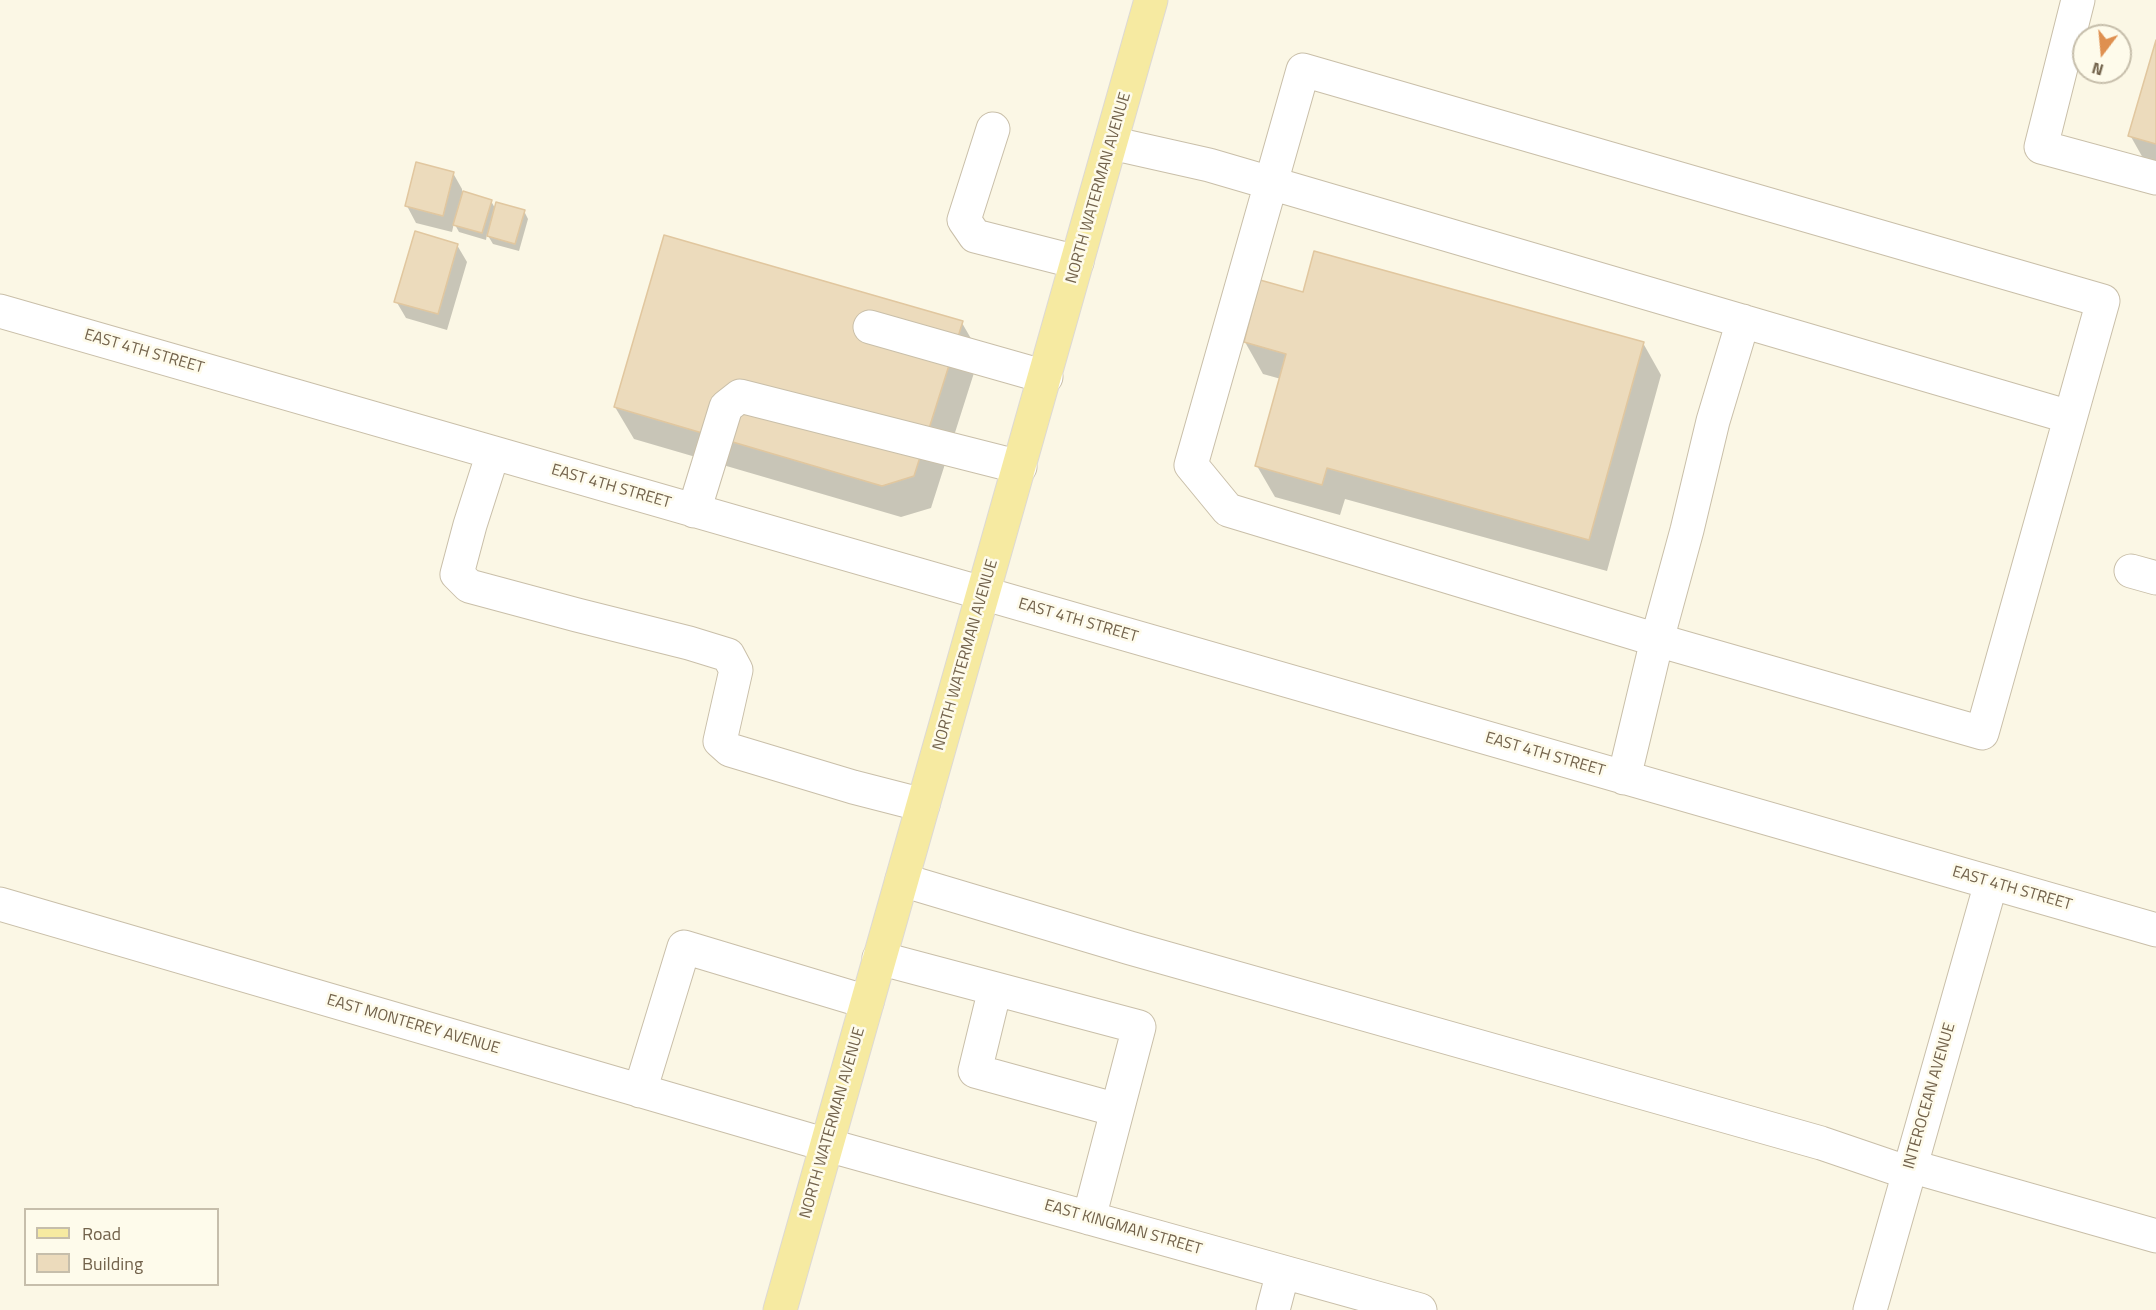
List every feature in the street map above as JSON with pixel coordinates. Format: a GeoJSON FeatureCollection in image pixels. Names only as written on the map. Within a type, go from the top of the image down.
{"type":"FeatureCollection","features":[{"type":"Feature","properties":{"kind":"main road","name":"NORTH WATERMAN AVENUE"},"geometry":{"type":"LineString","coordinates":[[780,1310],[1151,0]]}},
{"type":"Feature","properties":{"kind":"street"},"geometry":{"type":"LineString","coordinates":[[2078,0],[2041,147],[2156,178]]}},
{"type":"Feature","properties":{"kind":"street"},"geometry":{"type":"LineString","coordinates":[[1303,70],[2103,300],[2070,417],[1982,733],[1657,640],[1228,510],[1191,465],[1303,70]]}},
{"type":"Feature","properties":{"kind":"street"},"geometry":{"type":"LineString","coordinates":[[993,129],[964,220],[975,236],[1077,262]]}},
{"type":"Feature","properties":{"kind":"street"},"geometry":{"type":"LineString","coordinates":[[1111,143],[1209,165],[2070,417]]}},
{"type":"Feature","properties":{"kind":"street","name":"EAST 4TH STREET"},"geometry":{"type":"LineString","coordinates":[[0,311],[2156,930]]}},
{"type":"Feature","properties":{"kind":"street"},"geometry":{"type":"LineString","coordinates":[[1624,778],[1713,421],[1743,321]]}},
{"type":"Feature","properties":{"kind":"street"},"geometry":{"type":"LineString","coordinates":[[870,327],[1046,377]]}},
{"type":"Feature","properties":{"kind":"street"},"geometry":{"type":"LineString","coordinates":[[694,511],[726,407],[740,396],[1020,467]]}},
{"type":"Feature","properties":{"kind":"street"},"geometry":{"type":"LineString","coordinates":[[493,453],[470,525],[458,574],[470,586],[689,642],[728,655],[736,670],[720,741],[730,750],[786,768],[923,805]]}},
{"type":"Feature","properties":{"kind":"street"},"geometry":{"type":"LineString","coordinates":[[902,880],[1130,948],[1910,1169],[2156,1236]]}},
{"type":"Feature","properties":{"kind":"street","name":"INTEROCEAN AVENUE"},"geometry":{"type":"LineString","coordinates":[[1869,1310],[1991,883]]}},
{"type":"Feature","properties":{"kind":"street","name":"EAST MONTEREY AVENUE"},"geometry":{"type":"LineString","coordinates":[[0,904],[827,1145]]}},
{"type":"Feature","properties":{"kind":"street"},"geometry":{"type":"LineString","coordinates":[[640,1091],[684,948],[867,1002]]}},
{"type":"Feature","properties":{"kind":"street"},"geometry":{"type":"LineString","coordinates":[[879,958],[1139,1027],[1089,1218]]}},
{"type":"Feature","properties":{"kind":"street"},"geometry":{"type":"LineString","coordinates":[[995,989],[975,1071],[1117,1110]]}},
{"type":"Feature","properties":{"kind":"street","name":"EAST KINGMAN STREET"},"geometry":{"type":"LineString","coordinates":[[827,1145],[1420,1310]]}},
{"type":"Feature","properties":{"kind":"street"},"geometry":{"type":"LineString","coordinates":[[1273,1310],[1283,1272]]}},
{"type":"Feature","properties":{"kind":"building"},"geometry":{"type":"Polygon","coordinates":[[[2156,40],[2156,144],[2128,136],[2156,40]]]}},
{"type":"Feature","properties":{"kind":"building"},"geometry":{"type":"Polygon","coordinates":[[[416,162],[454,172],[443,216],[405,206],[416,162]]]}},
{"type":"Feature","properties":{"kind":"building"},"geometry":{"type":"Polygon","coordinates":[[[463,191],[492,200],[482,233],[453,225],[463,191]]]}},
{"type":"Feature","properties":{"kind":"building"},"geometry":{"type":"Polygon","coordinates":[[[496,202],[525,210],[515,244],[487,236],[496,202]]]}},
{"type":"Feature","properties":{"kind":"building"},"geometry":{"type":"Polygon","coordinates":[[[415,231],[458,244],[438,314],[394,302],[415,231]]]}},
{"type":"Feature","properties":{"kind":"building"},"geometry":{"type":"Polygon","coordinates":[[[664,235],[963,321],[914,476],[882,486],[614,407],[664,235]]]}},
{"type":"Feature","properties":{"kind":"building"},"geometry":{"type":"Polygon","coordinates":[[[1314,251],[1644,342],[1589,540],[1327,468],[1322,485],[1255,466],[1286,354],[1244,342],[1260,280],[1303,292],[1314,251]]]}}]}
